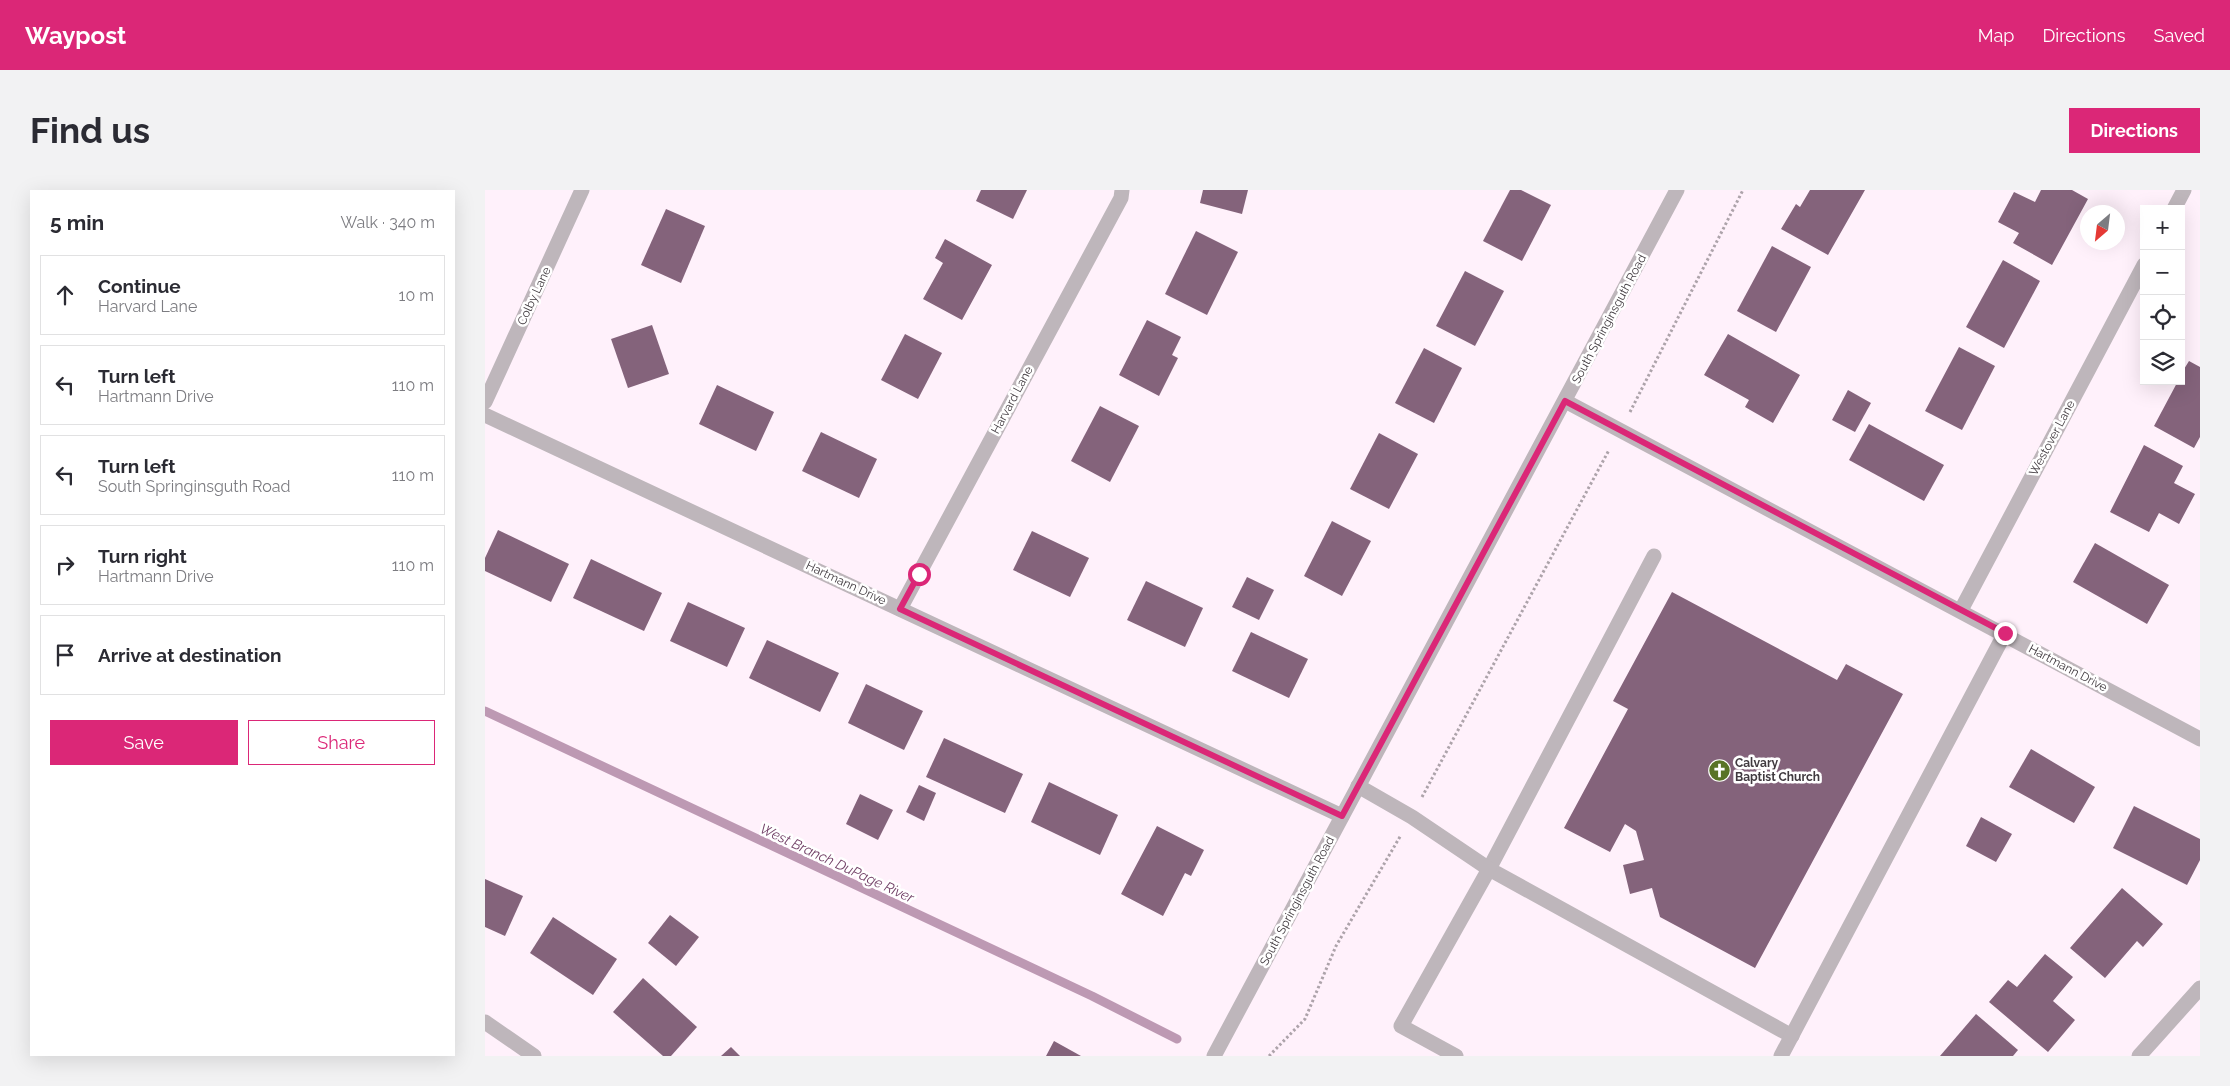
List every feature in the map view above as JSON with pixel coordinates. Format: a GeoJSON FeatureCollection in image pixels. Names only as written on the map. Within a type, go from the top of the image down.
{"type":"FeatureCollection","features":[{"type":"Feature","properties":{"kind":"street","name":"Colby Lane"},"geometry":{"type":"LineString","coordinates":[[485,402],[581,190]]}},
{"type":"Feature","properties":{"kind":"street","name":"Harvard Lane"},"geometry":{"type":"LineString","coordinates":[[900,609],[1121,198],[1122,190]]}},
{"type":"Feature","properties":{"kind":"street","name":"South Springinsguth Road"},"geometry":{"type":"LineString","coordinates":[[1214,1056],[1677,190]]}},
{"type":"Feature","properties":{"kind":"street"},"geometry":{"type":"LineString","coordinates":[[2176,205],[2184,190]]}},
{"type":"Feature","properties":{"kind":"street","name":"Westover Lane"},"geometry":{"type":"LineString","coordinates":[[1961,610],[2140,274]]}},
{"type":"Feature","properties":{"kind":"street","name":"Hartmann Drive"},"geometry":{"type":"LineString","coordinates":[[1565,401],[2005,633],[2200,739]]}},
{"type":"Feature","properties":{"kind":"street","name":"Hartmann Drive"},"geometry":{"type":"LineString","coordinates":[[485,415],[1342,816]]}},
{"type":"Feature","properties":{"kind":"street"},"geometry":{"type":"LineString","coordinates":[[1456,1056],[1401,1026],[1489,868],[1654,556]]}},
{"type":"Feature","properties":{"kind":"street"},"geometry":{"type":"LineString","coordinates":[[1781,1056],[2005,633]]}},
{"type":"Feature","properties":{"kind":"street"},"geometry":{"type":"LineString","coordinates":[[1359,786],[1412,817],[1489,868],[1792,1036]]}},
{"type":"Feature","properties":{"kind":"street"},"geometry":{"type":"LineString","coordinates":[[2139,1056],[2200,988]]}},
{"type":"Feature","properties":{"kind":"street"},"geometry":{"type":"LineString","coordinates":[[485,1022],[534,1056]]}},
{"type":"Feature","properties":{"kind":"path"},"geometry":{"type":"LineString","coordinates":[[1269,1056],[1305,1019],[1336,946],[1412,817],[1621,430],[1743,190]]}},
{"type":"Feature","properties":{"kind":"building"},"geometry":{"type":"Polygon","coordinates":[[[981,190],[1027,190],[1013,219],[976,201],[981,190]]]}},
{"type":"Feature","properties":{"kind":"building"},"geometry":{"type":"Polygon","coordinates":[[[1203,190],[1248,190],[1242,214],[1200,203],[1203,190]]]}},
{"type":"Feature","properties":{"kind":"building"},"geometry":{"type":"Polygon","coordinates":[[[1510,190],[1521,190],[1551,205],[1522,261],[1483,241],[1510,190]]]}},
{"type":"Feature","properties":{"kind":"building"},"geometry":{"type":"Polygon","coordinates":[[[1810,190],[1865,190],[1828,255],[1781,229],[1796,204],[1800,207],[1810,190]]]}},
{"type":"Feature","properties":{"kind":"building"},"geometry":{"type":"Polygon","coordinates":[[[2041,190],[2072,190],[2088,199],[2085,205],[2080,205],[2080,214],[2052,265],[2013,243],[2019,233],[1998,222],[2014,192],[2035,202],[2041,190]]]}},
{"type":"Feature","properties":{"kind":"building"},"geometry":{"type":"Polygon","coordinates":[[[666,209],[705,226],[681,283],[641,265],[666,209]]]}},
{"type":"Feature","properties":{"kind":"building"},"geometry":{"type":"Polygon","coordinates":[[[1196,231],[1238,252],[1207,315],[1165,294],[1196,231]]]}},
{"type":"Feature","properties":{"kind":"building"},"geometry":{"type":"Polygon","coordinates":[[[945,239],[992,265],[962,320],[923,299],[943,263],[935,258],[945,239]]]}},
{"type":"Feature","properties":{"kind":"building"},"geometry":{"type":"Polygon","coordinates":[[[1772,246],[1811,267],[1776,332],[1737,311],[1772,246]]]}},
{"type":"Feature","properties":{"kind":"building"},"geometry":{"type":"Polygon","coordinates":[[[2003,260],[2040,281],[2004,348],[1966,327],[2003,260]]]}},
{"type":"Feature","properties":{"kind":"building"},"geometry":{"type":"Polygon","coordinates":[[[1465,271],[1504,291],[1475,346],[1436,326],[1465,271]]]}},
{"type":"Feature","properties":{"kind":"building"},"geometry":{"type":"Polygon","coordinates":[[[1147,320],[1181,337],[1172,355],[1178,358],[1159,396],[1119,375],[1147,320]]]}},
{"type":"Feature","properties":{"kind":"building"},"geometry":{"type":"Polygon","coordinates":[[[652,325],[669,374],[628,388],[611,339],[652,325]]]}},
{"type":"Feature","properties":{"kind":"building"},"geometry":{"type":"Polygon","coordinates":[[[905,334],[942,353],[918,399],[881,380],[905,334]]]}},
{"type":"Feature","properties":{"kind":"building"},"geometry":{"type":"Polygon","coordinates":[[[1728,334],[1800,375],[1773,423],[1745,407],[1749,400],[1704,375],[1728,334]]]}},
{"type":"Feature","properties":{"kind":"building"},"geometry":{"type":"Polygon","coordinates":[[[1959,347],[1995,366],[1962,430],[1925,411],[1959,347]]]}},
{"type":"Feature","properties":{"kind":"building"},"geometry":{"type":"Polygon","coordinates":[[[1424,348],[1462,368],[1434,423],[1395,403],[1424,348]]]}},
{"type":"Feature","properties":{"kind":"building"},"geometry":{"type":"Polygon","coordinates":[[[2189,361],[2200,367],[2200,437],[2194,448],[2154,426],[2176,385],[2185,385],[2185,368],[2189,361]]]}},
{"type":"Feature","properties":{"kind":"building"},"geometry":{"type":"Polygon","coordinates":[[[717,385],[774,412],[756,451],[699,424],[717,385]]]}},
{"type":"Feature","properties":{"kind":"building"},"geometry":{"type":"Polygon","coordinates":[[[1848,390],[1871,403],[1855,432],[1832,420],[1848,390]]]}},
{"type":"Feature","properties":{"kind":"building"},"geometry":{"type":"Polygon","coordinates":[[[1100,406],[1139,426],[1110,482],[1071,461],[1100,406]]]}},
{"type":"Feature","properties":{"kind":"building"},"geometry":{"type":"Polygon","coordinates":[[[1869,424],[1944,465],[1924,501],[1849,460],[1869,424]]]}},
{"type":"Feature","properties":{"kind":"building"},"geometry":{"type":"Polygon","coordinates":[[[821,432],[877,459],[859,498],[802,471],[821,432]]]}},
{"type":"Feature","properties":{"kind":"building"},"geometry":{"type":"Polygon","coordinates":[[[1379,433],[1418,454],[1389,509],[1350,489],[1379,433]]]}},
{"type":"Feature","properties":{"kind":"building"},"geometry":{"type":"Polygon","coordinates":[[[2144,445],[2183,466],[2174,483],[2195,494],[2179,524],[2159,513],[2149,532],[2110,512],[2144,445]]]}},
{"type":"Feature","properties":{"kind":"building"},"geometry":{"type":"Polygon","coordinates":[[[1332,521],[1371,541],[1342,596],[1304,576],[1332,521]]]}},
{"type":"Feature","properties":{"kind":"building"},"geometry":{"type":"Polygon","coordinates":[[[498,530],[569,564],[551,602],[485,571],[485,558],[498,530]]]}},
{"type":"Feature","properties":{"kind":"building"},"geometry":{"type":"Polygon","coordinates":[[[1032,531],[1089,558],[1070,597],[1013,570],[1032,531]]]}},
{"type":"Feature","properties":{"kind":"building"},"geometry":{"type":"Polygon","coordinates":[[[2095,543],[2169,585],[2147,624],[2073,582],[2095,543]]]}},
{"type":"Feature","properties":{"kind":"building"},"geometry":{"type":"Polygon","coordinates":[[[591,559],[662,593],[644,631],[573,598],[591,559]]]}},
{"type":"Feature","properties":{"kind":"building"},"geometry":{"type":"Polygon","coordinates":[[[1247,577],[1274,590],[1259,620],[1232,607],[1247,577]]]}},
{"type":"Feature","properties":{"kind":"building"},"geometry":{"type":"Polygon","coordinates":[[[1146,581],[1203,608],[1185,647],[1127,620],[1146,581]]]}},
{"type":"Feature","properties":{"kind":"building"},"geometry":{"type":"Polygon","coordinates":[[[1672,592],[1837,680],[1846,664],[1903,694],[1755,968],[1660,917],[1652,888],[1630,894],[1623,865],[1644,860],[1636,831],[1625,824],[1610,852],[1564,828],[1628,709],[1613,701],[1672,592]]]}},
{"type":"Feature","properties":{"kind":"building"},"geometry":{"type":"Polygon","coordinates":[[[688,602],[745,628],[727,667],[670,641],[688,602]]]}},
{"type":"Feature","properties":{"kind":"building"},"geometry":{"type":"Polygon","coordinates":[[[1251,632],[1308,659],[1289,698],[1232,671],[1251,632]]]}},
{"type":"Feature","properties":{"kind":"building"},"geometry":{"type":"Polygon","coordinates":[[[767,640],[839,673],[820,712],[749,678],[767,640]]]}},
{"type":"Feature","properties":{"kind":"building"},"geometry":{"type":"Polygon","coordinates":[[[866,684],[923,711],[904,750],[848,723],[866,684]]]}},
{"type":"Feature","properties":{"kind":"building"},"geometry":{"type":"Polygon","coordinates":[[[944,738],[1023,774],[1005,813],[926,777],[944,738]]]}},
{"type":"Feature","properties":{"kind":"building"},"geometry":{"type":"Polygon","coordinates":[[[2031,749],[2095,787],[2074,823],[2009,787],[2031,749]]]}},
{"type":"Feature","properties":{"kind":"building"},"geometry":{"type":"Polygon","coordinates":[[[1049,782],[1118,815],[1100,855],[1031,822],[1049,782]]]}},
{"type":"Feature","properties":{"kind":"building"},"geometry":{"type":"Polygon","coordinates":[[[919,785],[936,793],[924,821],[906,812],[919,785]]]}},
{"type":"Feature","properties":{"kind":"building"},"geometry":{"type":"Polygon","coordinates":[[[860,794],[893,810],[878,840],[846,824],[860,794]]]}},
{"type":"Feature","properties":{"kind":"building"},"geometry":{"type":"Polygon","coordinates":[[[2134,806],[2200,839],[2200,860],[2187,885],[2113,848],[2134,806]]]}},
{"type":"Feature","properties":{"kind":"building"},"geometry":{"type":"Polygon","coordinates":[[[1981,817],[2012,834],[1996,862],[1966,846],[1981,817]]]}},
{"type":"Feature","properties":{"kind":"building"},"geometry":{"type":"Polygon","coordinates":[[[1157,826],[1204,850],[1191,876],[1185,873],[1163,916],[1121,894],[1157,826]]]}},
{"type":"Feature","properties":{"kind":"building"},"geometry":{"type":"Polygon","coordinates":[[[485,879],[523,896],[505,936],[485,927],[485,879]]]}},
{"type":"Feature","properties":{"kind":"building"},"geometry":{"type":"Polygon","coordinates":[[[2122,888],[2163,924],[2143,947],[2137,941],[2105,978],[2070,948],[2122,888]]]}},
{"type":"Feature","properties":{"kind":"building"},"geometry":{"type":"Polygon","coordinates":[[[670,915],[699,937],[676,966],[648,943],[670,915]]]}},
{"type":"Feature","properties":{"kind":"building"},"geometry":{"type":"Polygon","coordinates":[[[553,917],[617,959],[593,995],[530,953],[553,917]]]}},
{"type":"Feature","properties":{"kind":"building"},"geometry":{"type":"Polygon","coordinates":[[[2045,954],[2073,977],[2053,1001],[2075,1020],[2048,1052],[1989,1002],[2008,980],[2017,987],[2045,954]]]}},
{"type":"Feature","properties":{"kind":"building"},"geometry":{"type":"Polygon","coordinates":[[[643,978],[697,1027],[671,1056],[663,1056],[613,1012],[643,978]]]}},
{"type":"Feature","properties":{"kind":"building"},"geometry":{"type":"Polygon","coordinates":[[[1976,1014],[2018,1050],[2013,1056],[1940,1056],[1976,1014]]]}},
{"type":"Feature","properties":{"kind":"building"},"geometry":{"type":"Polygon","coordinates":[[[1054,1041],[1081,1056],[1046,1056],[1054,1041]]]}},
{"type":"Feature","properties":{"kind":"building"},"geometry":{"type":"Polygon","coordinates":[[[731,1047],[740,1056],[721,1056],[731,1047]]]}},
{"type":"Feature","properties":{"kind":"waterway","name":"West Branch DuPage River"},"geometry":{"type":"LineString","coordinates":[[485,711],[1092,996],[1177,1039]]}},
{"type":"Feature","properties":{"kind":"place","name":"Calvary Baptist Church"},"geometry":{"type":"Point","coordinates":[1719,770]}},
{"type":"Feature","properties":{"kind":"route"},"geometry":{"type":"LineString","coordinates":[[919,574],[900,609],[1287,788],[1342,816],[1565,401],[2005,633]]}}]}
